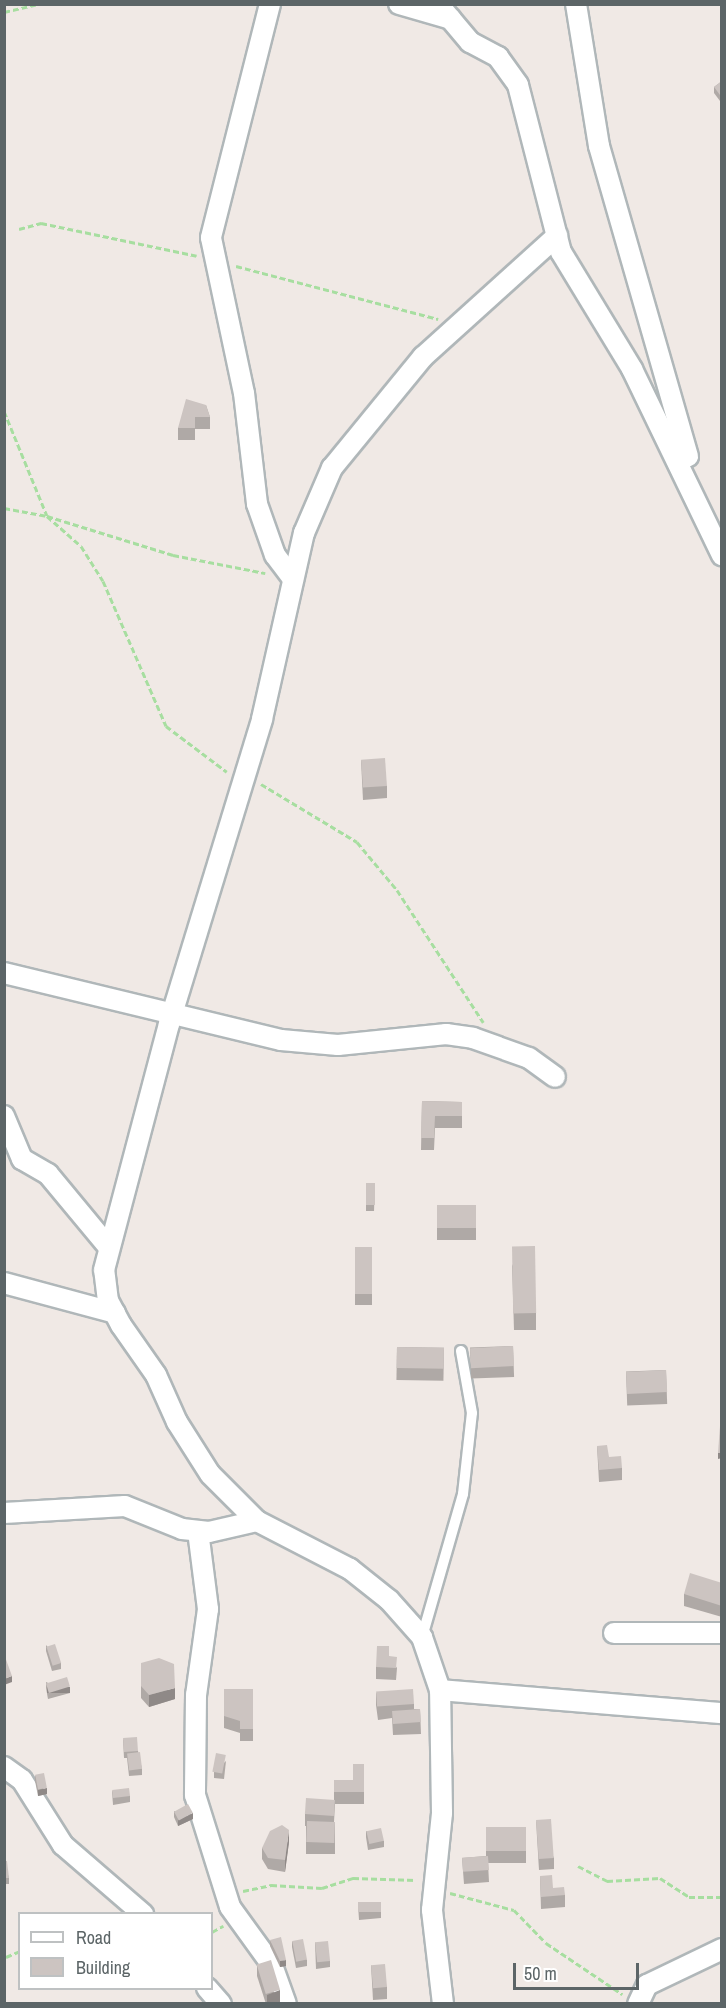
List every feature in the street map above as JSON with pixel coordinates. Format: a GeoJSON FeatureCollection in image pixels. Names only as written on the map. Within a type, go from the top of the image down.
{"type":"FeatureCollection","features":[{"type":"Feature","properties":{"kind":"street"},"geometry":{"type":"LineString","coordinates":[[270,4],[211,238],[218,261],[244,393],[257,504],[275,555],[293,579]]}},
{"type":"Feature","properties":{"kind":"street"},"geometry":{"type":"LineString","coordinates":[[399,4],[452,20]]}},
{"type":"Feature","properties":{"kind":"street"},"geometry":{"type":"LineString","coordinates":[[438,4],[470,42],[498,57],[518,85],[557,236],[581,291],[615,340],[666,436],[722,555],[678,428],[599,146],[576,4]]}},
{"type":"Feature","properties":{"kind":"street"},"geometry":{"type":"LineString","coordinates":[[443,2004],[432,1910],[442,1813],[440,1690],[422,1637],[389,1599],[350,1569],[256,1521],[199,1460],[156,1375],[115,1313],[104,1270],[106,1245],[171,1015],[242,778],[304,533],[332,468],[378,406],[457,323],[557,236]]}},
{"type":"Feature","properties":{"kind":"street"},"geometry":{"type":"LineString","coordinates":[[4,973],[171,1015],[308,1044],[446,1034],[499,1045],[555,1077]]}},
{"type":"Feature","properties":{"kind":"street"},"geometry":{"type":"LineString","coordinates":[[4,1116],[22,1159],[48,1174],[106,1245]]}},
{"type":"Feature","properties":{"kind":"street"},"geometry":{"type":"LineString","coordinates":[[4,1283],[115,1313]]}},
{"type":"Feature","properties":{"kind":"street"},"geometry":{"type":"LineString","coordinates":[[4,1513],[125,1506],[198,1531],[242,1528],[256,1521]]}},
{"type":"Feature","properties":{"kind":"street"},"geometry":{"type":"LineString","coordinates":[[198,1531],[208,1609],[196,1695],[195,1795],[230,1907],[272,1965],[286,2004]]}},
{"type":"Feature","properties":{"kind":"street"},"geometry":{"type":"LineString","coordinates":[[614,1633],[722,1633]]}},
{"type":"Feature","properties":{"kind":"street"},"geometry":{"type":"LineString","coordinates":[[440,1690],[722,1713]]}},
{"type":"Feature","properties":{"kind":"street"},"geometry":{"type":"LineString","coordinates":[[4,1767],[22,1780],[63,1845],[141,1912]]}},
{"type":"Feature","properties":{"kind":"street"},"geometry":{"type":"LineString","coordinates":[[638,2004],[647,1985],[722,1949]]}},
{"type":"Feature","properties":{"kind":"street"},"geometry":{"type":"LineString","coordinates":[[208,1990],[221,2004]]}},
{"type":"Feature","properties":{"kind":"lane"},"geometry":{"type":"LineString","coordinates":[[422,1637],[465,1483],[472,1413],[461,1351]]}},
{"type":"Feature","properties":{"kind":"path"},"geometry":{"type":"LineString","coordinates":[[4,12],[39,4]]}},
{"type":"Feature","properties":{"kind":"path"},"geometry":{"type":"LineString","coordinates":[[19,229],[41,223],[218,261],[457,323]]}},
{"type":"Feature","properties":{"kind":"path"},"geometry":{"type":"LineString","coordinates":[[4,411],[47,516],[81,546],[103,581],[166,726],[195,752],[242,778],[305,807],[357,843],[396,890],[499,1045]]}},
{"type":"Feature","properties":{"kind":"path"},"geometry":{"type":"LineString","coordinates":[[4,508],[47,516],[173,555],[293,579]]}},
{"type":"Feature","properties":{"kind":"path"},"geometry":{"type":"LineString","coordinates":[[578,1866],[607,1881],[660,1878],[689,1897],[722,1897]]}},
{"type":"Feature","properties":{"kind":"building"},"geometry":{"type":"Polygon","coordinates":[[[722,81],[722,94],[720,95],[714,87],[722,81]]]}},
{"type":"Feature","properties":{"kind":"building"},"geometry":{"type":"Polygon","coordinates":[[[186,399],[206,405],[210,417],[195,417],[195,428],[178,428],[186,399]]]}},
{"type":"Feature","properties":{"kind":"building"},"geometry":{"type":"Polygon","coordinates":[[[385,758],[387,786],[363,788],[361,760],[385,758]]]}},
{"type":"Feature","properties":{"kind":"building"},"geometry":{"type":"Polygon","coordinates":[[[422,1101],[462,1102],[462,1116],[435,1116],[434,1138],[421,1138],[422,1101]]]}},
{"type":"Feature","properties":{"kind":"building"},"geometry":{"type":"Polygon","coordinates":[[[366,1183],[375,1183],[375,1205],[366,1205],[366,1183]]]}},
{"type":"Feature","properties":{"kind":"building"},"geometry":{"type":"Polygon","coordinates":[[[437,1205],[476,1205],[476,1228],[437,1228],[437,1205]]]}},
{"type":"Feature","properties":{"kind":"building"},"geometry":{"type":"Polygon","coordinates":[[[512,1246],[535,1246],[536,1313],[513,1313],[512,1246]]]}},
{"type":"Feature","properties":{"kind":"building"},"geometry":{"type":"Polygon","coordinates":[[[355,1247],[372,1247],[372,1294],[355,1294],[355,1247]]]}},
{"type":"Feature","properties":{"kind":"building"},"geometry":{"type":"Polygon","coordinates":[[[513,1346],[514,1366],[471,1368],[470,1348],[513,1346]]]}},
{"type":"Feature","properties":{"kind":"building"},"geometry":{"type":"Polygon","coordinates":[[[397,1347],[444,1348],[444,1369],[397,1368],[397,1347]]]}},
{"type":"Feature","properties":{"kind":"building"},"geometry":{"type":"Polygon","coordinates":[[[666,1370],[667,1392],[627,1394],[626,1372],[666,1370]]]}},
{"type":"Feature","properties":{"kind":"building"},"geometry":{"type":"Polygon","coordinates":[[[720,1426],[722,1426],[722,1452],[718,1453],[720,1426]]]}},
{"type":"Feature","properties":{"kind":"building"},"geometry":{"type":"Polygon","coordinates":[[[607,1445],[609,1457],[621,1456],[622,1468],[599,1470],[597,1446],[607,1445]]]}},
{"type":"Feature","properties":{"kind":"building"},"geometry":{"type":"Polygon","coordinates":[[[690,1573],[722,1583],[722,1606],[684,1594],[690,1573]]]}},
{"type":"Feature","properties":{"kind":"building"},"geometry":{"type":"Polygon","coordinates":[[[55,1644],[61,1663],[53,1666],[46,1647],[55,1644]]]}},
{"type":"Feature","properties":{"kind":"building"},"geometry":{"type":"Polygon","coordinates":[[[377,1646],[389,1646],[389,1656],[397,1657],[396,1668],[376,1667],[377,1646]]]}},
{"type":"Feature","properties":{"kind":"building"},"geometry":{"type":"Polygon","coordinates":[[[4,1654],[12,1676],[4,1679],[4,1654]]]}},
{"type":"Feature","properties":{"kind":"building"},"geometry":{"type":"Polygon","coordinates":[[[159,1658],[174,1664],[175,1688],[149,1695],[141,1686],[141,1663],[159,1658]]]}},
{"type":"Feature","properties":{"kind":"building"},"geometry":{"type":"Polygon","coordinates":[[[67,1677],[70,1687],[49,1693],[46,1683],[67,1677]]]}},
{"type":"Feature","properties":{"kind":"building"},"geometry":{"type":"Polygon","coordinates":[[[224,1689],[253,1689],[253,1729],[240,1729],[240,1721],[224,1716],[224,1689]]]}},
{"type":"Feature","properties":{"kind":"building"},"geometry":{"type":"Polygon","coordinates":[[[413,1689],[414,1704],[377,1707],[376,1692],[413,1689]]]}},
{"type":"Feature","properties":{"kind":"building"},"geometry":{"type":"Polygon","coordinates":[[[420,1709],[421,1722],[393,1724],[392,1711],[420,1709]]]}},
{"type":"Feature","properties":{"kind":"building"},"geometry":{"type":"Polygon","coordinates":[[[137,1737],[138,1751],[124,1752],[123,1738],[137,1737]]]}},
{"type":"Feature","properties":{"kind":"building"},"geometry":{"type":"Polygon","coordinates":[[[140,1752],[142,1769],[129,1770],[127,1754],[140,1752]]]}},
{"type":"Feature","properties":{"kind":"building"},"geometry":{"type":"Polygon","coordinates":[[[216,1753],[226,1755],[222,1774],[212,1772],[216,1753]]]}},
{"type":"Feature","properties":{"kind":"building"},"geometry":{"type":"Polygon","coordinates":[[[353,1764],[364,1764],[364,1792],[334,1792],[334,1780],[353,1780],[353,1764]]]}},
{"type":"Feature","properties":{"kind":"building"},"geometry":{"type":"Polygon","coordinates":[[[44,1773],[47,1788],[38,1789],[35,1775],[44,1773]]]}},
{"type":"Feature","properties":{"kind":"building"},"geometry":{"type":"Polygon","coordinates":[[[129,1788],[130,1796],[113,1798],[112,1790],[129,1788]]]}},
{"type":"Feature","properties":{"kind":"building"},"geometry":{"type":"Polygon","coordinates":[[[306,1798],[335,1800],[334,1816],[305,1814],[306,1798]]]}},
{"type":"Feature","properties":{"kind":"building"},"geometry":{"type":"Polygon","coordinates":[[[188,1804],[193,1813],[179,1821],[174,1812],[188,1804]]]}},
{"type":"Feature","properties":{"kind":"building"},"geometry":{"type":"Polygon","coordinates":[[[551,1819],[554,1858],[539,1859],[536,1820],[551,1819]]]}},
{"type":"Feature","properties":{"kind":"building"},"geometry":{"type":"Polygon","coordinates":[[[307,1821],[335,1822],[334,1843],[306,1842],[307,1821]]]}},
{"type":"Feature","properties":{"kind":"building"},"geometry":{"type":"Polygon","coordinates":[[[282,1825],[289,1830],[285,1860],[268,1858],[262,1848],[270,1831],[282,1825]]]}},
{"type":"Feature","properties":{"kind":"building"},"geometry":{"type":"Polygon","coordinates":[[[486,1827],[526,1827],[526,1851],[486,1851],[486,1827]]]}},
{"type":"Feature","properties":{"kind":"building"},"geometry":{"type":"Polygon","coordinates":[[[381,1828],[384,1841],[369,1844],[366,1831],[381,1828]]]}},
{"type":"Feature","properties":{"kind":"building"},"geometry":{"type":"Polygon","coordinates":[[[488,1856],[489,1870],[463,1872],[462,1858],[488,1856]]]}},
{"type":"Feature","properties":{"kind":"building"},"geometry":{"type":"Polygon","coordinates":[[[4,1861],[7,1861],[9,1878],[4,1878],[4,1861]]]}},
{"type":"Feature","properties":{"kind":"building"},"geometry":{"type":"Polygon","coordinates":[[[552,1875],[553,1888],[564,1887],[565,1895],[541,1897],[540,1876],[552,1875]]]}},
{"type":"Feature","properties":{"kind":"building"},"geometry":{"type":"Polygon","coordinates":[[[358,1902],[381,1902],[381,1912],[358,1912],[358,1902]]]}},
{"type":"Feature","properties":{"kind":"building"},"geometry":{"type":"Polygon","coordinates":[[[281,1937],[286,1960],[280,1961],[270,1940],[281,1937]]]}},
{"type":"Feature","properties":{"kind":"building"},"geometry":{"type":"Polygon","coordinates":[[[303,1939],[307,1960],[296,1962],[292,1941],[303,1939]]]}},
{"type":"Feature","properties":{"kind":"building"},"geometry":{"type":"Polygon","coordinates":[[[328,1941],[330,1961],[317,1962],[315,1942],[328,1941]]]}},
{"type":"Feature","properties":{"kind":"building"},"geometry":{"type":"Polygon","coordinates":[[[271,1960],[280,1990],[266,1994],[257,1964],[271,1960]]]}},
{"type":"Feature","properties":{"kind":"building"},"geometry":{"type":"Polygon","coordinates":[[[385,1964],[387,1987],[373,1988],[371,1965],[385,1964]]]}}]}
